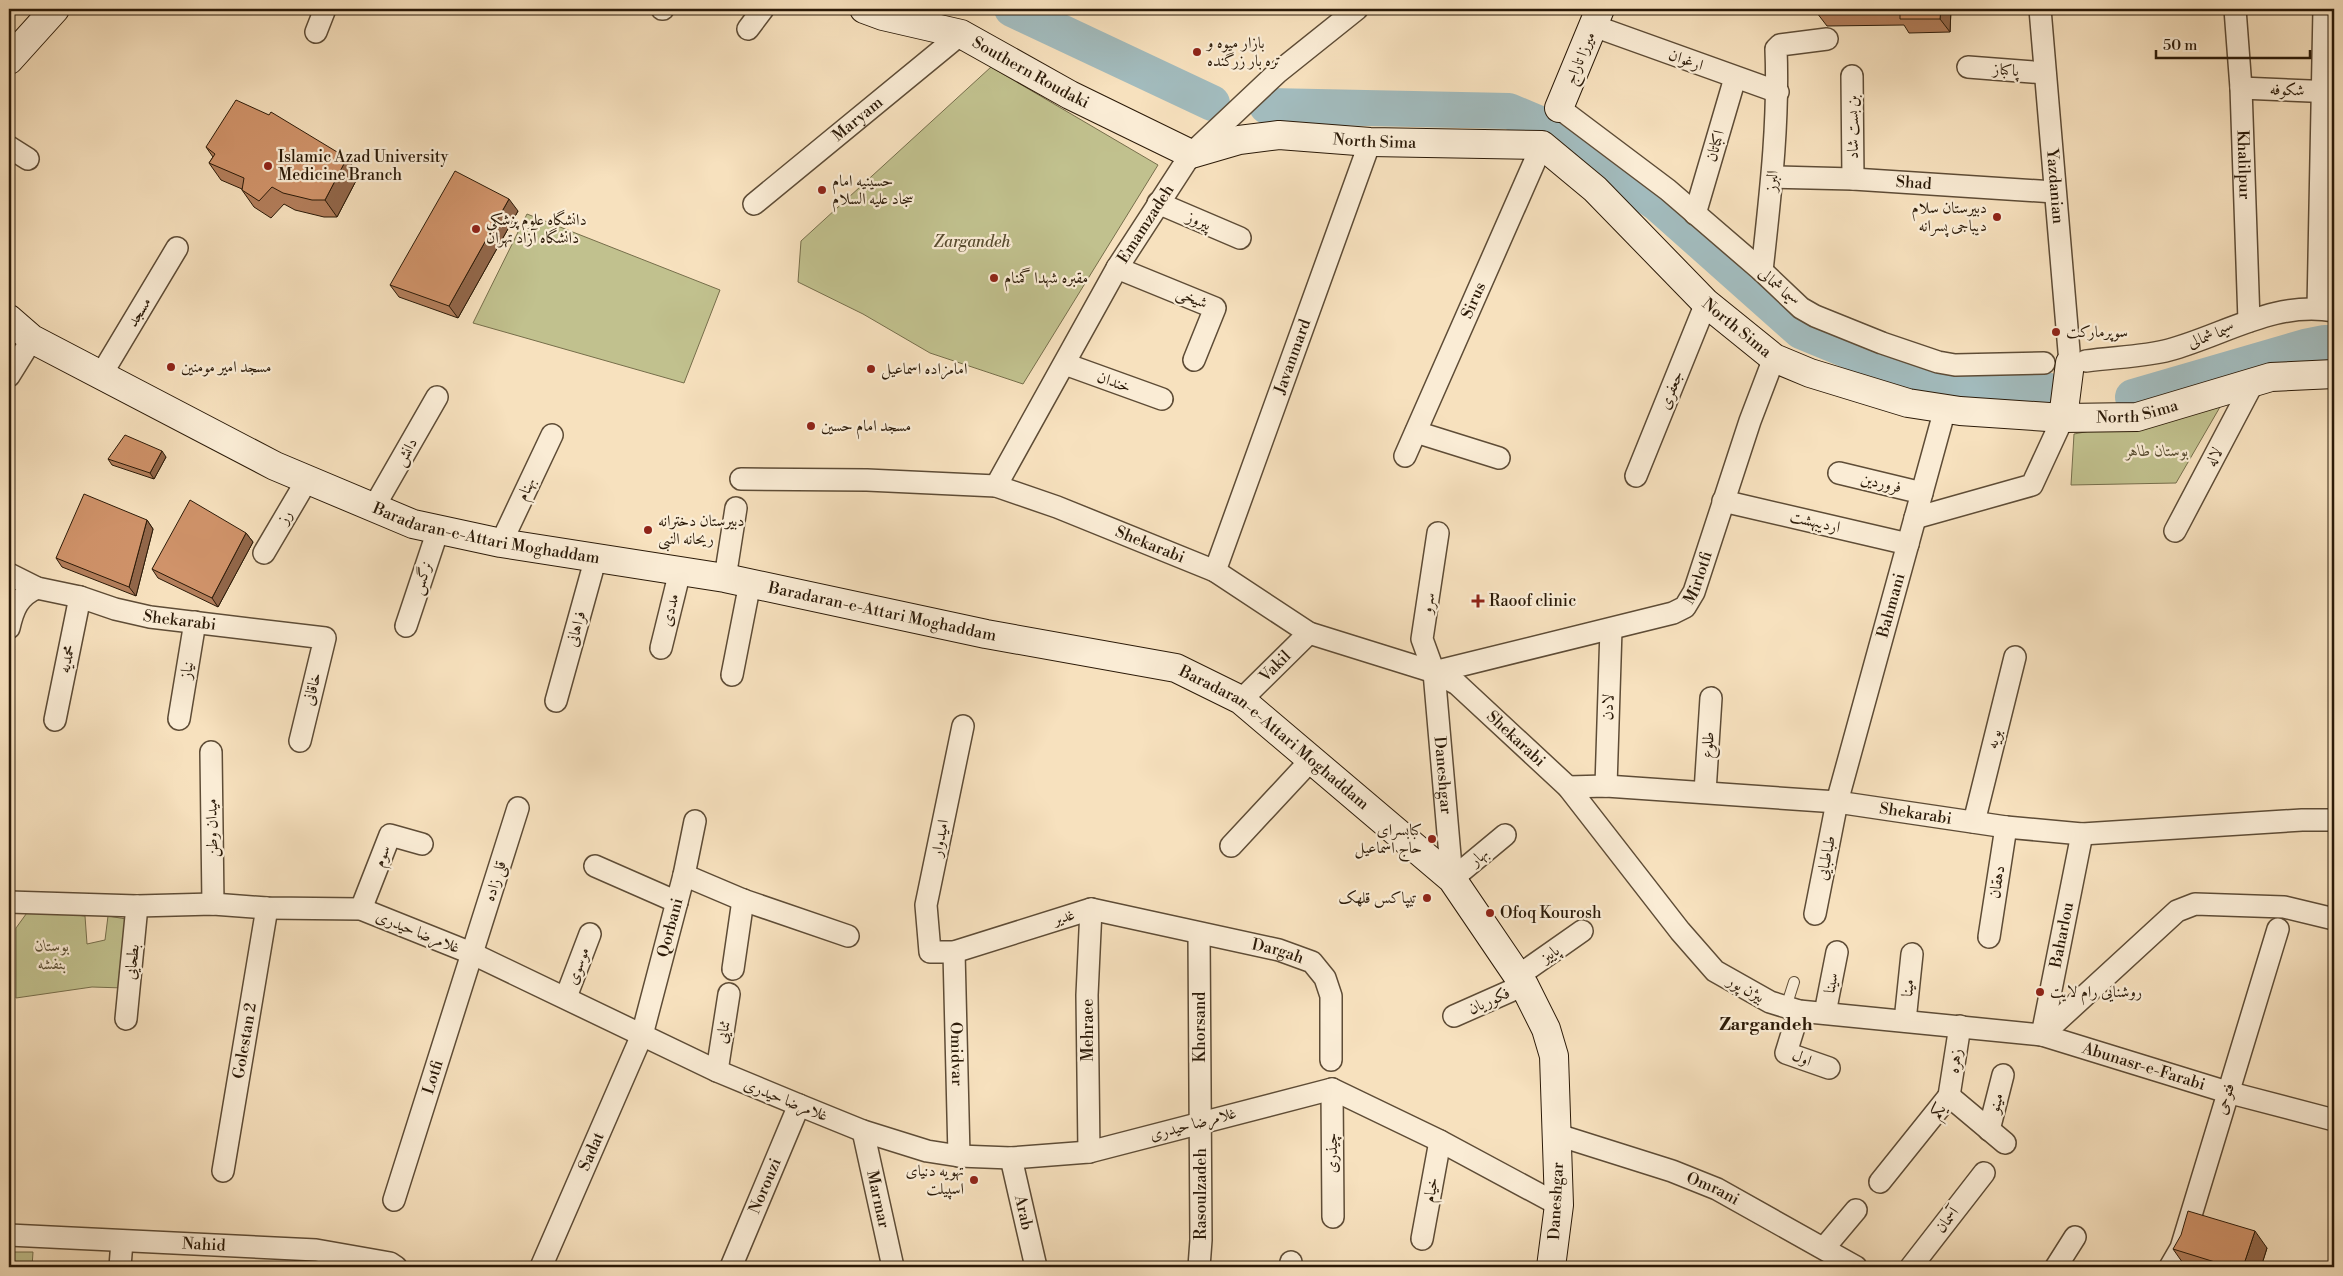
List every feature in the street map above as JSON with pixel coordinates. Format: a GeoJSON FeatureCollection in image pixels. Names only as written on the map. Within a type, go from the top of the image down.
{"type":"FeatureCollection","features":[{"type":"Feature","properties":{"kind":"street"},"geometry":{"type":"LineString","coordinates":[[9,60],[54,9]]}},
{"type":"Feature","properties":{"kind":"street"},"geometry":{"type":"LineString","coordinates":[[316,32],[325,9]]}},
{"type":"Feature","properties":{"kind":"street"},"geometry":{"type":"LineString","coordinates":[[748,29],[763,9]]}},
{"type":"Feature","properties":{"kind":"street","name":"Southern Roudaki"},"geometry":{"type":"LineString","coordinates":[[864,9],[883,16],[961,34],[1070,95],[1191,154]]}},
{"type":"Feature","properties":{"kind":"street","name":"Emamzadeh"},"geometry":{"type":"LineString","coordinates":[[996,486],[1118,268],[1191,154],[1278,73],[1356,9]]}},
{"type":"Feature","properties":{"kind":"street","name":"Yazdanian"},"geometry":{"type":"LineString","coordinates":[[2040,9],[2067,362]]}},
{"type":"Feature","properties":{"kind":"street","name":"Khalilpur"},"geometry":{"type":"LineString","coordinates":[[2235,9],[2241,88],[2249,321]]}},
{"type":"Feature","properties":{"kind":"street"},"geometry":{"type":"LineString","coordinates":[[2324,9],[2328,92],[2326,309]]}},
{"type":"Feature","properties":{"kind":"street","name":"ارغوان"},"geometry":{"type":"LineString","coordinates":[[1597,17],[1734,78],[1778,92]]}},
{"type":"Feature","properties":{"kind":"street","name":"میرزا تاراج"},"geometry":{"type":"LineString","coordinates":[[1559,108],[1597,17]]}},
{"type":"Feature","properties":{"kind":"street","name":"Maryam"},"geometry":{"type":"LineString","coordinates":[[754,204],[961,34]]}},
{"type":"Feature","properties":{"kind":"street","name":"البرز"},"geometry":{"type":"LineString","coordinates":[[1762,271],[1773,177],[1778,92],[1778,47],[1827,39]]}},
{"type":"Feature","properties":{"kind":"street","name":"پاکباز"},"geometry":{"type":"LineString","coordinates":[[1968,67],[2045,73]]}},
{"type":"Feature","properties":{"kind":"street","name":"بن بست شاد"},"geometry":{"type":"LineString","coordinates":[[1852,76],[1853,179]]}},
{"type":"Feature","properties":{"kind":"street","name":"اکباتان"},"geometry":{"type":"LineString","coordinates":[[1695,214],[1734,78]]}},
{"type":"Feature","properties":{"kind":"street","name":"شکوفه"},"geometry":{"type":"LineString","coordinates":[[2241,88],[2328,92]]}},
{"type":"Feature","properties":{"kind":"street","name":"سیما شمالی"},"geometry":{"type":"LineString","coordinates":[[1559,108],[1695,214],[1762,271],[1801,308],[1826,322],[1938,362],[1955,365],[2067,362],[2168,350],[2249,321],[2300,308],[2326,309]]}},
{"type":"Feature","properties":{"kind":"street","name":"North Sima"},"geometry":{"type":"LineString","coordinates":[[1191,154],[1239,140],[1279,135],[1370,142],[1542,145],[1595,189],[1706,303],[1774,358],[1810,374],[1899,400],[1946,409],[2063,418],[2137,417],[2272,377],[2334,374]]}},
{"type":"Feature","properties":{"kind":"street","name":"Javanmard"},"geometry":{"type":"LineString","coordinates":[[1215,571],[1370,142]]}},
{"type":"Feature","properties":{"kind":"street","name":"Sirus"},"geometry":{"type":"LineString","coordinates":[[1405,456],[1542,145]]}},
{"type":"Feature","properties":{"kind":"street"},"geometry":{"type":"LineString","coordinates":[[9,147],[28,159]]}},
{"type":"Feature","properties":{"kind":"street","name":"Shad"},"geometry":{"type":"LineString","coordinates":[[1773,177],[1853,179],[2054,192]]}},
{"type":"Feature","properties":{"kind":"street","name":"پیروز"},"geometry":{"type":"LineString","coordinates":[[1158,203],[1240,238]]}},
{"type":"Feature","properties":{"kind":"street","name":"مسجد"},"geometry":{"type":"LineString","coordinates":[[101,375],[176,248]]}},
{"type":"Feature","properties":{"kind":"street","name":"شیخی"},"geometry":{"type":"LineString","coordinates":[[1118,268],[1215,308],[1194,360]]}},
{"type":"Feature","properties":{"kind":"street","name":"جعفری"},"geometry":{"type":"LineString","coordinates":[[1636,476],[1706,303]]}},
{"type":"Feature","properties":{"kind":"street","name":"Baradaran-e-Attari Moghaddam"},"geometry":{"type":"LineString","coordinates":[[9,320],[32,339],[275,466],[413,524],[501,543],[596,556],[737,581],[986,634],[1176,668],[1241,700],[1452,879],[1521,981],[1546,1029],[1554,1056],[1558,1135]]}},
{"type":"Feature","properties":{"kind":"street"},"geometry":{"type":"LineString","coordinates":[[9,376],[32,339]]}},
{"type":"Feature","properties":{"kind":"street","name":"Mirlotfi"},"geometry":{"type":"LineString","coordinates":[[1434,672],[1611,629],[1685,607],[1694,592],[1750,421],[1774,358]]}},
{"type":"Feature","properties":{"kind":"street"},"geometry":{"type":"LineString","coordinates":[[1915,518],[2032,485],[2063,418],[2067,362]]}},
{"type":"Feature","properties":{"kind":"street","name":"خندان"},"geometry":{"type":"LineString","coordinates":[[1065,364],[1162,400]]}},
{"type":"Feature","properties":{"kind":"street","name":"لاله"},"geometry":{"type":"LineString","coordinates":[[2175,531],[2253,383]]}},
{"type":"Feature","properties":{"kind":"street","name":"دانش"},"geometry":{"type":"LineString","coordinates":[[374,507],[437,397]]}},
{"type":"Feature","properties":{"kind":"street","name":"Bahmani"},"geometry":{"type":"LineString","coordinates":[[1837,802],[1946,409]]}},
{"type":"Feature","properties":{"kind":"street"},"geometry":{"type":"LineString","coordinates":[[1416,432],[1499,458]]}},
{"type":"Feature","properties":{"kind":"street","name":"بهنام"},"geometry":{"type":"LineString","coordinates":[[501,543],[552,435]]}},
{"type":"Feature","properties":{"kind":"street","name":"فروردین"},"geometry":{"type":"LineString","coordinates":[[1839,473],[1922,493]]}},
{"type":"Feature","properties":{"kind":"street","name":"Shekarabi"},"geometry":{"type":"LineString","coordinates":[[741,479],[867,480],[996,486],[1057,507],[1215,571],[1309,633],[1434,672],[1457,684],[1568,787],[1606,786],[1837,802],[2006,827],[2082,834],[2302,820],[2334,820]]}},
{"type":"Feature","properties":{"kind":"street","name":"رز"},"geometry":{"type":"LineString","coordinates":[[264,554],[307,480]]}},
{"type":"Feature","properties":{"kind":"street","name":"اردیبهشت"},"geometry":{"type":"LineString","coordinates":[[1723,501],[1908,544]]}},
{"type":"Feature","properties":{"kind":"street"},"geometry":{"type":"LineString","coordinates":[[732,675],[737,581],[736,508]]}},
{"type":"Feature","properties":{"kind":"street","name":"نرگس"},"geometry":{"type":"LineString","coordinates":[[406,626],[438,530]]}},
{"type":"Feature","properties":{"kind":"street","name":"سرو"},"geometry":{"type":"LineString","coordinates":[[1434,672],[1422,639],[1438,533]]}},
{"type":"Feature","properties":{"kind":"street","name":"فراهانی"},"geometry":{"type":"LineString","coordinates":[[556,701],[596,556]]}},
{"type":"Feature","properties":{"kind":"street","name":"مددی"},"geometry":{"type":"LineString","coordinates":[[661,648],[680,571]]}},
{"type":"Feature","properties":{"kind":"street","name":"Shekarabi"},"geometry":{"type":"LineString","coordinates":[[9,574],[37,588],[80,597],[115,609],[150,617],[325,638]]}},
{"type":"Feature","properties":{"kind":"street"},"geometry":{"type":"LineString","coordinates":[[9,628],[12,613],[18,601],[27,592],[37,588]]}},
{"type":"Feature","properties":{"kind":"street","name":"محمدیه"},"geometry":{"type":"LineString","coordinates":[[54,720],[80,597]]}},
{"type":"Feature","properties":{"kind":"street","name":"نیاز"},"geometry":{"type":"LineString","coordinates":[[179,719],[196,622]]}},
{"type":"Feature","properties":{"kind":"street","name":"لادن"},"geometry":{"type":"LineString","coordinates":[[1606,786],[1611,629]]}},
{"type":"Feature","properties":{"kind":"street","name":"Vakil"},"geometry":{"type":"LineString","coordinates":[[1241,700],[1309,633]]}},
{"type":"Feature","properties":{"kind":"street","name":"خاقانی"},"geometry":{"type":"LineString","coordinates":[[300,741],[325,638]]}},
{"type":"Feature","properties":{"kind":"street","name":"بویه"},"geometry":{"type":"LineString","coordinates":[[1974,822],[2015,657]]}},
{"type":"Feature","properties":{"kind":"street","name":"Daneshgar"},"geometry":{"type":"LineString","coordinates":[[1434,672],[1452,879]]}},
{"type":"Feature","properties":{"kind":"street","name":"طلوع"},"geometry":{"type":"LineString","coordinates":[[1704,792],[1711,698]]}},
{"type":"Feature","properties":{"kind":"street","name":"امیدوار"},"geometry":{"type":"LineString","coordinates":[[930,952],[926,906],[962,726]]}},
{"type":"Feature","properties":{"kind":"street","name":"میدان وطن"},"geometry":{"type":"LineString","coordinates":[[211,752],[213,904]]}},
{"type":"Feature","properties":{"kind":"street"},"geometry":{"type":"LineString","coordinates":[[1231,846],[1311,760]]}},
{"type":"Feature","properties":{"kind":"street","name":"بیژن پور"},"geometry":{"type":"LineString","coordinates":[[1568,787],[1680,931],[1715,971],[1770,1002],[1792,1009],[1825,1013],[2042,1034]]}},
{"type":"Feature","properties":{"kind":"street","name":"طباطبایی"},"geometry":{"type":"LineString","coordinates":[[1815,914],[1837,802]]}},
{"type":"Feature","properties":{"kind":"street","name":"قلی زاده"},"geometry":{"type":"LineString","coordinates":[[471,953],[518,808]]}},
{"type":"Feature","properties":{"kind":"street","name":"Qorbani"},"geometry":{"type":"LineString","coordinates":[[642,1035],[684,875],[695,821]]}},
{"type":"Feature","properties":{"kind":"street","name":"دهقان"},"geometry":{"type":"LineString","coordinates":[[1989,937],[2006,827]]}},
{"type":"Feature","properties":{"kind":"street","name":"Baharlou"},"geometry":{"type":"LineString","coordinates":[[2042,1034],[2082,834]]}},
{"type":"Feature","properties":{"kind":"street","name":"سوم"},"geometry":{"type":"LineString","coordinates":[[361,909],[390,835],[422,844]]}},
{"type":"Feature","properties":{"kind":"street","name":"بهار"},"geometry":{"type":"LineString","coordinates":[[1452,879],[1506,835]]}},
{"type":"Feature","properties":{"kind":"street"},"geometry":{"type":"LineString","coordinates":[[595,866],[677,902]]}},
{"type":"Feature","properties":{"kind":"street"},"geometry":{"type":"LineString","coordinates":[[684,875],[743,900],[848,936]]}},
{"type":"Feature","properties":{"kind":"street"},"geometry":{"type":"LineString","coordinates":[[733,969],[743,900]]}},
{"type":"Feature","properties":{"kind":"street","name":"غلامرضا حیدری"},"geometry":{"type":"LineString","coordinates":[[9,902],[137,906],[213,904],[266,908],[361,909],[471,953],[717,1071],[799,1105],[863,1131],[927,1151],[959,1156],[1010,1158],[1089,1152],[1332,1088]]}},
{"type":"Feature","properties":{"kind":"street"},"geometry":{"type":"LineString","coordinates":[[2042,1034],[2177,911],[2195,904],[2284,907],[2334,919]]}},
{"type":"Feature","properties":{"kind":"street","name":"بطحایی"},"geometry":{"type":"LineString","coordinates":[[126,1019],[137,906]]}},
{"type":"Feature","properties":{"kind":"street","name":"Golestan 2"},"geometry":{"type":"LineString","coordinates":[[224,1172],[266,908]]}},
{"type":"Feature","properties":{"kind":"street","name":"غدیر"},"geometry":{"type":"LineString","coordinates":[[930,952],[954,952],[1091,909],[1200,934]]}},
{"type":"Feature","properties":{"kind":"street","name":"Mehraee"},"geometry":{"type":"LineString","coordinates":[[1089,1152],[1087,995],[1091,909]]}},
{"type":"Feature","properties":{"kind":"street","name":"فتوحی"},"geometry":{"type":"LineString","coordinates":[[2170,1267],[2181,1248],[2278,929]]}},
{"type":"Feature","properties":{"kind":"street","name":"پاییز"},"geometry":{"type":"LineString","coordinates":[[1521,981],[1582,931]]}},
{"type":"Feature","properties":{"kind":"street","name":"موسوی"},"geometry":{"type":"LineString","coordinates":[[566,997],[590,934]]}},
{"type":"Feature","properties":{"kind":"street","name":"Dargah"},"geometry":{"type":"LineString","coordinates":[[1200,934],[1279,950],[1312,962],[1325,978],[1331,996],[1331,1060]]}},
{"type":"Feature","properties":{"kind":"street","name":"Khorsand"},"geometry":{"type":"LineString","coordinates":[[1200,934],[1201,1121]]}},
{"type":"Feature","properties":{"kind":"street","name":"Omidvar"},"geometry":{"type":"LineString","coordinates":[[954,952],[959,1156]]}},
{"type":"Feature","properties":{"kind":"street","name":"سینا"},"geometry":{"type":"LineString","coordinates":[[1825,1013],[1837,952]]}},
{"type":"Feature","properties":{"kind":"street","name":"Lotfi"},"geometry":{"type":"LineString","coordinates":[[394,1200],[471,953]]}},
{"type":"Feature","properties":{"kind":"street","name":"مینا"},"geometry":{"type":"LineString","coordinates":[[1905,1021],[1912,954]]}},
{"type":"Feature","properties":{"kind":"street","name":"فکوریان"},"geometry":{"type":"LineString","coordinates":[[1454,1016],[1521,981]]}},
{"type":"Feature","properties":{"kind":"street","name":"ثنایی"},"geometry":{"type":"LineString","coordinates":[[717,1071],[729,994]]}},
{"type":"Feature","properties":{"kind":"street","name":"اول"},"geometry":{"type":"LineString","coordinates":[[1792,1009],[1786,1053],[1829,1068]]}},
{"type":"Feature","properties":{"kind":"street","name":"زهره"},"geometry":{"type":"LineString","coordinates":[[1949,1096],[1960,1026]]}},
{"type":"Feature","properties":{"kind":"street","name":"Abunasr-e-Farabi"},"geometry":{"type":"LineString","coordinates":[[2042,1034],[2227,1092],[2334,1120]]}},
{"type":"Feature","properties":{"kind":"street","name":"Sadat"},"geometry":{"type":"LineString","coordinates":[[541,1267],[642,1035]]}},
{"type":"Feature","properties":{"kind":"street","name":"مینو"},"geometry":{"type":"LineString","coordinates":[[1997,1136],[2003,1076]]}},
{"type":"Feature","properties":{"kind":"street"},"geometry":{"type":"LineString","coordinates":[[1332,1088],[1440,1141],[1559,1206]]}},
{"type":"Feature","properties":{"kind":"street","name":"چیذری"},"geometry":{"type":"LineString","coordinates":[[1332,1088],[1332,1217]]}},
{"type":"Feature","properties":{"kind":"street","name":"یکم"},"geometry":{"type":"LineString","coordinates":[[1880,1182],[1949,1096],[1997,1136]]}},
{"type":"Feature","properties":{"kind":"street","name":"Norouzi"},"geometry":{"type":"LineString","coordinates":[[731,1267],[799,1105]]}},
{"type":"Feature","properties":{"kind":"street","name":"Rasoulzadeh"},"geometry":{"type":"LineString","coordinates":[[1199,1267],[1201,1121]]}},
{"type":"Feature","properties":{"kind":"street","name":"Marmar"},"geometry":{"type":"LineString","coordinates":[[863,1131],[893,1267]]}},
{"type":"Feature","properties":{"kind":"street","name":"Daneshgar"},"geometry":{"type":"LineString","coordinates":[[1551,1267],[1559,1206],[1558,1135]]}},
{"type":"Feature","properties":{"kind":"street","name":"Omrani"},"geometry":{"type":"LineString","coordinates":[[1558,1135],[1672,1171],[1717,1189],[1856,1267]]}},
{"type":"Feature","properties":{"kind":"street","name":"خیام"},"geometry":{"type":"LineString","coordinates":[[1422,1239],[1440,1141]]}},
{"type":"Feature","properties":{"kind":"street","name":"Arab"},"geometry":{"type":"LineString","coordinates":[[1010,1158],[1036,1267]]}},
{"type":"Feature","properties":{"kind":"street","name":"آسمان"},"geometry":{"type":"LineString","coordinates":[[1911,1267],[1984,1173]]}},
{"type":"Feature","properties":{"kind":"street"},"geometry":{"type":"LineString","coordinates":[[1824,1248],[1856,1210]]}},
{"type":"Feature","properties":{"kind":"street","name":"Nahid"},"geometry":{"type":"LineString","coordinates":[[9,1235],[122,1241],[293,1259],[316,1250],[390,1264],[396,1267]]}},
{"type":"Feature","properties":{"kind":"street"},"geometry":{"type":"LineString","coordinates":[[2056,1267],[2075,1237]]}},
{"type":"Feature","properties":{"kind":"street"},"geometry":{"type":"LineString","coordinates":[[120,1267],[122,1241]]}},
{"type":"Feature","properties":{"kind":"lane"},"geometry":{"type":"LineString","coordinates":[[1792,1009],[1794,982]]}},
{"type":"Feature","properties":{"kind":"green space","name":"Zargandeh"},"geometry":{"type":"Polygon","coordinates":[[[991,67],[1158,165],[1023,384],[930,353],[863,314],[798,282],[801,241],[991,67]]]}},
{"type":"Feature","properties":{"kind":"green space"},"geometry":{"type":"Polygon","coordinates":[[[527,214],[720,290],[684,383],[473,323],[527,214]]]}},
{"type":"Feature","properties":{"kind":"green space","name":"بوستان طاهر"},"geometry":{"type":"Polygon","coordinates":[[[2220,407],[2176,483],[2071,485],[2074,434],[2220,407]]]}},
{"type":"Feature","properties":{"kind":"green space","name":"بوستان بنفشه"},"geometry":{"type":"Polygon","coordinates":[[[29,910],[85,916],[87,944],[105,940],[108,916],[126,919],[124,988],[92,987],[16,998],[16,928],[29,910]]]}},
{"type":"Feature","properties":{"kind":"green space"},"geometry":{"type":"Polygon","coordinates":[[[9,1252],[33,1252],[32,1267],[9,1267],[9,1252]]]}},
{"type":"Feature","properties":{"kind":"building"},"geometry":{"type":"Polygon","coordinates":[[[1817,9],[1941,9],[1940,19],[1900,19],[1900,12],[1817,13],[1817,9]]]}},
{"type":"Feature","properties":{"kind":"building","name":"Islamic Azad University Medicine Branch"},"geometry":{"type":"Polygon","coordinates":[[[236,100],[269,115],[271,112],[347,158],[325,200],[312,200],[283,193],[272,187],[259,201],[242,190],[244,178],[209,163],[215,154],[206,147],[236,100]]]}},
{"type":"Feature","properties":{"kind":"building"},"geometry":{"type":"Polygon","coordinates":[[[455,171],[509,199],[449,306],[390,285],[455,171]]]}},
{"type":"Feature","properties":{"kind":"building"},"geometry":{"type":"Polygon","coordinates":[[[125,435],[162,451],[150,473],[108,459],[125,435]]]}},
{"type":"Feature","properties":{"kind":"building"},"geometry":{"type":"Polygon","coordinates":[[[84,494],[147,520],[129,587],[56,558],[84,494]]]}},
{"type":"Feature","properties":{"kind":"building"},"geometry":{"type":"Polygon","coordinates":[[[190,500],[246,533],[212,598],[152,569],[190,500]]]}},
{"type":"Feature","properties":{"kind":"building"},"geometry":{"type":"Polygon","coordinates":[[[2188,1211],[2255,1231],[2243,1267],[2231,1267],[2173,1249],[2181,1235],[2188,1211]]]}},
{"type":"Feature","properties":{"kind":"waterway"},"geometry":{"type":"LineString","coordinates":[[1012,9],[1212,103]]}},
{"type":"Feature","properties":{"kind":"waterway"},"geometry":{"type":"LineString","coordinates":[[1267,106],[1509,111],[1547,127],[1658,204],[1801,331],[1937,387],[2046,390]]}},
{"type":"Feature","properties":{"kind":"waterway"},"geometry":{"type":"LineString","coordinates":[[2133,397],[2305,347],[2325,343],[2334,344]]}},
{"type":"Feature","properties":{"kind":"place","name":"بازار میوه و تره بار زرگنده"},"geometry":{"type":"Point","coordinates":[1197,52]}},
{"type":"Feature","properties":{"kind":"place","name":"Islamic Azad University Medicine Branch"},"geometry":{"type":"Point","coordinates":[268,166]}},
{"type":"Feature","properties":{"kind":"place","name":"حسینیه امام سجاد علیه السلام"},"geometry":{"type":"Point","coordinates":[822,190]}},
{"type":"Feature","properties":{"kind":"place","name":"دبیرستان سلام دیباجی پسرانه"},"geometry":{"type":"Point","coordinates":[1997,217]}},
{"type":"Feature","properties":{"kind":"place","name":"دانشگاه علوم پزشکی دانشگاه آزاد تهران"},"geometry":{"type":"Point","coordinates":[476,229]}},
{"type":"Feature","properties":{"kind":"place","name":"مقبره شهدا گمنام"},"geometry":{"type":"Point","coordinates":[994,278]}},
{"type":"Feature","properties":{"kind":"place","name":"سوپرمارکت"},"geometry":{"type":"Point","coordinates":[2056,332]}},
{"type":"Feature","properties":{"kind":"place","name":"مسجد امیر مومنین"},"geometry":{"type":"Point","coordinates":[171,367]}},
{"type":"Feature","properties":{"kind":"place","name":"امامزاده اسماعیل"},"geometry":{"type":"Point","coordinates":[871,369]}},
{"type":"Feature","properties":{"kind":"place","name":"مسجد امام حسین"},"geometry":{"type":"Point","coordinates":[811,426]}},
{"type":"Feature","properties":{"kind":"place","name":"دبیرستان دخترانه ریحانه النبی"},"geometry":{"type":"Point","coordinates":[648,530]}},
{"type":"Feature","properties":{"kind":"place","name":"Raoof clinic"},"geometry":{"type":"Point","coordinates":[1478,601]}},
{"type":"Feature","properties":{"kind":"place","name":"کبابسرای حاج اسماعیل"},"geometry":{"type":"Point","coordinates":[1432,839]}},
{"type":"Feature","properties":{"kind":"place","name":"تیپاکس قلهک"},"geometry":{"type":"Point","coordinates":[1427,898]}},
{"type":"Feature","properties":{"kind":"place","name":"Ofoq Kourosh"},"geometry":{"type":"Point","coordinates":[1490,913]}},
{"type":"Feature","properties":{"kind":"place","name":"روشنایی رام لایت"},"geometry":{"type":"Point","coordinates":[2040,992]}},
{"type":"Feature","properties":{"kind":"place","name":"تهویه دنیای اسپیلت"},"geometry":{"type":"Point","coordinates":[974,1180]}},
{"type":"Feature","properties":{"kind":"district","name":"Zargandeh"},"geometry":{"type":"Point","coordinates":[1766,1024]}}]}
